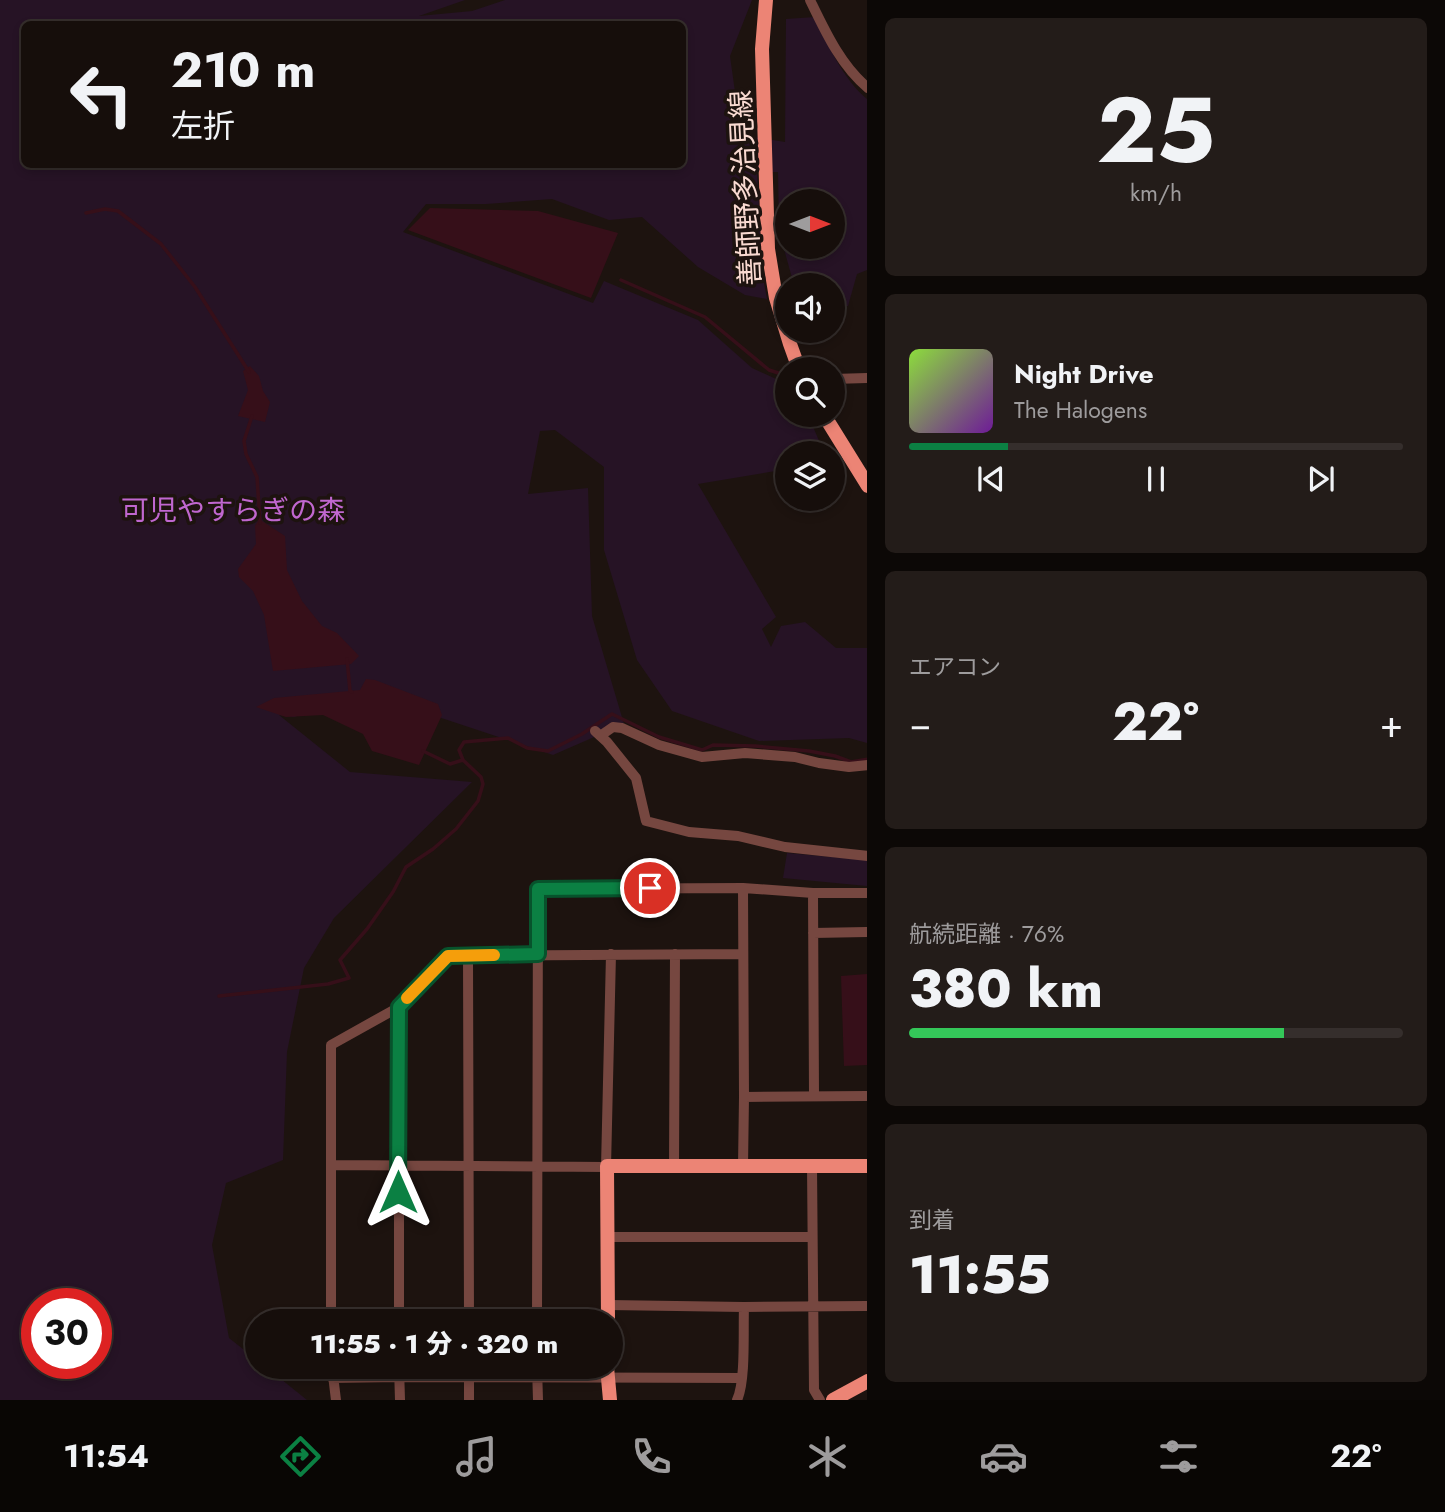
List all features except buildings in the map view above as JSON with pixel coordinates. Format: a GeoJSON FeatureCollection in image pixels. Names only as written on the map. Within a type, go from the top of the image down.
{"type":"FeatureCollection","features":[{"type":"Feature","properties":{"kind":"street","name":"善師野多治見線"},"geometry":{"type":"LineString","coordinates":[[766,0],[762,48],[768,249],[776,298],[795,357]]}},
{"type":"Feature","properties":{"kind":"street"},"geometry":{"type":"LineString","coordinates":[[810,0],[837,50],[867,88]]}},
{"type":"Feature","properties":{"kind":"street"},"geometry":{"type":"LineString","coordinates":[[845,379],[867,378]]}},
{"type":"Feature","properties":{"kind":"street"},"geometry":{"type":"LineString","coordinates":[[831,427],[867,486]]}},
{"type":"Feature","properties":{"kind":"street"},"geometry":{"type":"LineString","coordinates":[[867,765],[849,767],[795,757],[745,753],[702,757],[659,745],[622,728],[613,727],[597,734],[607,742],[636,778],[646,821],[689,832],[737,835],[785,847],[867,856]]}},
{"type":"Feature","properties":{"kind":"street"},"geometry":{"type":"LineString","coordinates":[[743,888],[743,1166]]}},
{"type":"Feature","properties":{"kind":"street"},"geometry":{"type":"LineString","coordinates":[[537,1309],[538,889],[743,888],[813,893],[867,893]]}},
{"type":"Feature","properties":{"kind":"street"},"geometry":{"type":"LineString","coordinates":[[813,893],[814,1095]]}},
{"type":"Feature","properties":{"kind":"street"},"geometry":{"type":"LineString","coordinates":[[813,933],[867,932]]}},
{"type":"Feature","properties":{"kind":"street"},"geometry":{"type":"LineString","coordinates":[[608,1309],[606,1167],[611,954]]}},
{"type":"Feature","properties":{"kind":"street"},"geometry":{"type":"LineString","coordinates":[[674,954],[674,1167]]}},
{"type":"Feature","properties":{"kind":"street"},"geometry":{"type":"LineString","coordinates":[[331,1309],[331,1045],[399,1007],[448,956],[743,954]]}},
{"type":"Feature","properties":{"kind":"street"},"geometry":{"type":"LineString","coordinates":[[468,955],[469,1309]]}},
{"type":"Feature","properties":{"kind":"street"},"geometry":{"type":"LineString","coordinates":[[399,1007],[399,1309]]}},
{"type":"Feature","properties":{"kind":"street"},"geometry":{"type":"LineString","coordinates":[[744,1097],[867,1096]]}},
{"type":"Feature","properties":{"kind":"street"},"geometry":{"type":"LineString","coordinates":[[331,1166],[867,1166]]}},
{"type":"Feature","properties":{"kind":"street"},"geometry":{"type":"LineString","coordinates":[[812,1166],[814,1390],[820,1400]]}},
{"type":"Feature","properties":{"kind":"street"},"geometry":{"type":"LineString","coordinates":[[608,1237],[812,1237]]}},
{"type":"Feature","properties":{"kind":"street"},"geometry":{"type":"LineString","coordinates":[[608,1305],[867,1306]]}},
{"type":"Feature","properties":{"kind":"street"},"geometry":{"type":"LineString","coordinates":[[737,1400],[742,1378],[744,1307]]}},
{"type":"Feature","properties":{"kind":"street"},"geometry":{"type":"LineString","coordinates":[[623,1373],[742,1378]]}},
{"type":"Feature","properties":{"kind":"street"},"geometry":{"type":"LineString","coordinates":[[333,1379],[336,1400]]}},
{"type":"Feature","properties":{"kind":"street"},"geometry":{"type":"LineString","coordinates":[[399,1379],[400,1400]]}},
{"type":"Feature","properties":{"kind":"street"},"geometry":{"type":"LineString","coordinates":[[469,1379],[469,1400]]}},
{"type":"Feature","properties":{"kind":"street"},"geometry":{"type":"LineString","coordinates":[[536,1379],[538,1400]]}},
{"type":"Feature","properties":{"kind":"street"},"geometry":{"type":"LineString","coordinates":[[608,1379],[610,1400]]}},
{"type":"Feature","properties":{"kind":"street"},"geometry":{"type":"LineString","coordinates":[[833,1400],[867,1381]]}},
{"type":"Feature","properties":{"kind":"green space","name":"可児やすらぎの森"},"geometry":{"type":"Polygon","coordinates":[[[0,0],[465,0],[419,16],[472,11],[505,0],[752,0],[730,56],[741,135],[785,142],[786,19],[815,17],[843,72],[867,99],[867,270],[857,274],[848,306],[845,307],[845,273],[791,273],[787,259],[845,259],[845,189],[778,189],[778,172],[757,172],[763,278],[767,299],[745,295],[698,267],[642,217],[609,220],[552,199],[486,204],[426,204],[403,232],[593,303],[604,281],[698,320],[752,368],[775,379],[775,427],[813,427],[819,441],[775,441],[775,471],[698,484],[776,617],[762,629],[771,647],[781,626],[805,622],[836,648],[867,648],[867,743],[849,738],[759,741],[672,711],[637,660],[604,550],[604,467],[555,430],[540,431],[528,494],[588,488],[592,616],[624,724],[553,755],[369,694],[294,717],[279,715],[350,772],[472,782],[334,918],[304,968],[287,1052],[283,1160],[226,1183],[212,1245],[229,1338],[245,1351],[245,1379],[281,1379],[307,1400],[0,1400],[0,0]]]}},
{"type":"Feature","properties":{"kind":"green space"},"geometry":{"type":"Polygon","coordinates":[[[787,853],[867,860],[867,886],[783,878],[787,853]]]}},
{"type":"Feature","properties":{"kind":"shaded area"},"geometry":{"type":"Polygon","coordinates":[[[430,208],[538,211],[618,233],[591,298],[408,230],[430,208]]]}},
{"type":"Feature","properties":{"kind":"shaded area"},"geometry":{"type":"Polygon","coordinates":[[[250,366],[259,376],[263,391],[270,402],[265,422],[238,416],[248,390],[243,371],[250,366]]]}},
{"type":"Feature","properties":{"kind":"shaded area"},"geometry":{"type":"Polygon","coordinates":[[[259,519],[285,536],[287,570],[302,601],[322,626],[337,633],[359,656],[351,664],[273,671],[264,615],[253,591],[239,577],[238,569],[256,544],[255,526],[259,519]]]}},
{"type":"Feature","properties":{"kind":"shaded area"},"geometry":{"type":"Polygon","coordinates":[[[366,679],[438,704],[442,715],[419,765],[372,751],[363,734],[323,715],[286,717],[256,707],[274,698],[360,690],[366,679]]]}},
{"type":"Feature","properties":{"kind":"shaded area"},"geometry":{"type":"Polygon","coordinates":[[[867,974],[867,1065],[844,1066],[841,976],[867,974]]]}},
{"type":"Feature","properties":{"kind":"waterway"},"geometry":{"type":"LineString","coordinates":[[86,213],[105,209],[118,211],[161,244],[195,287],[249,372]]}},
{"type":"Feature","properties":{"kind":"waterway"},"geometry":{"type":"LineString","coordinates":[[621,280],[705,317],[769,370],[775,372]]}},
{"type":"Feature","properties":{"kind":"waterway"},"geometry":{"type":"LineString","coordinates":[[252,416],[244,441],[246,454],[257,477],[260,523]]}},
{"type":"Feature","properties":{"kind":"waterway"},"geometry":{"type":"LineString","coordinates":[[347,659],[352,692]]}},
{"type":"Feature","properties":{"kind":"waterway"},"geometry":{"type":"LineString","coordinates":[[219,996],[328,984],[349,978],[340,960],[367,929],[393,892],[406,867],[456,829],[478,801],[483,784],[481,777],[463,760],[459,750],[464,742],[508,738],[527,748],[548,751],[582,734],[612,714],[659,737],[702,750],[713,745],[755,746],[809,751],[851,762],[867,759]]}},
{"type":"Feature","properties":{"kind":"waterway"},"geometry":{"type":"LineString","coordinates":[[423,751],[450,764],[463,760]]}},
{"type":"Feature","properties":{"kind":"slow traffic"},"geometry":{"type":"LineString","coordinates":[[407,998],[448,956],[494,955]]}},
{"type":"Feature","properties":{"kind":"route"},"geometry":{"type":"LineString","coordinates":[[398,1192],[399,1007],[448,956],[538,954],[538,889],[650,888]]}}]}
